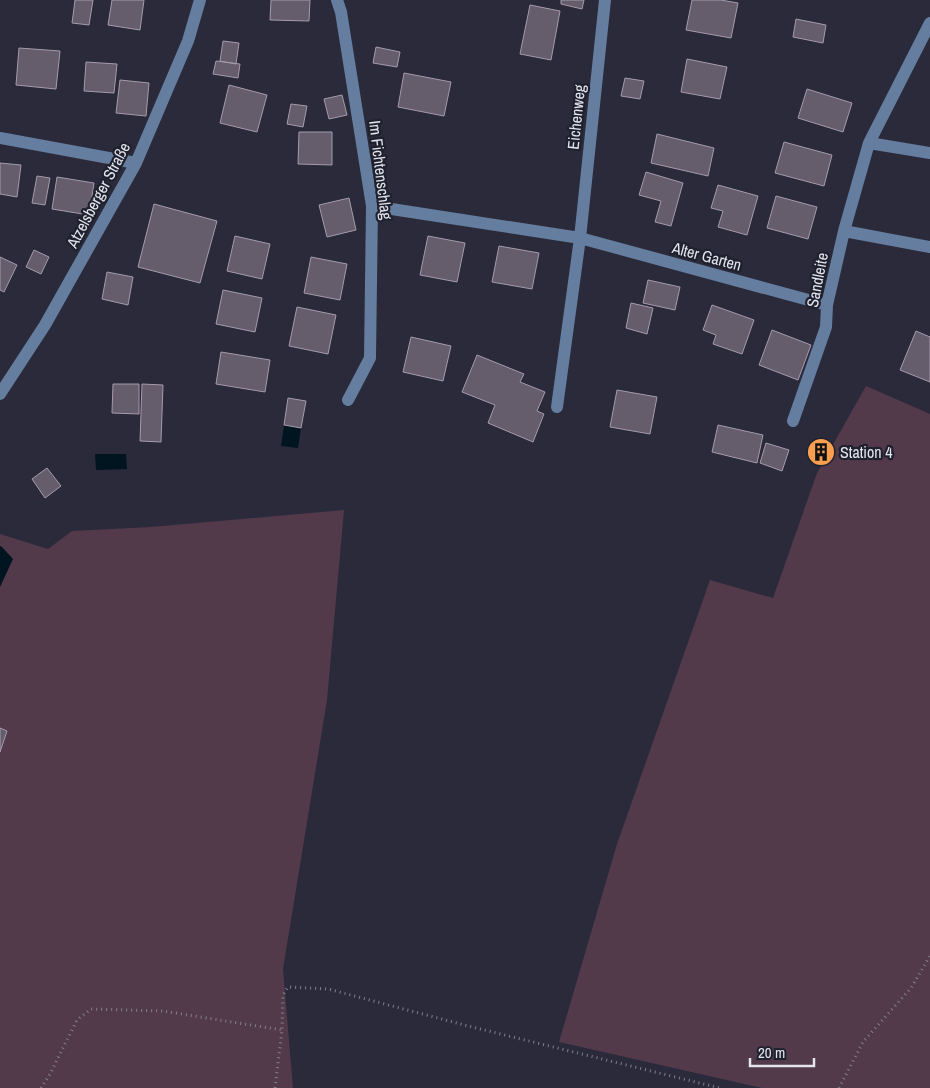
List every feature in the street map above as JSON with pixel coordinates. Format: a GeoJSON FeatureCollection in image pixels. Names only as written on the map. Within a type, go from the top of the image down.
{"type":"FeatureCollection","features":[{"type":"Feature","properties":{"kind":"street","name":"Atzelsberger Straße"},"geometry":{"type":"LineString","coordinates":[[0,394],[45,326],[136,163],[188,41],[200,0]]}},
{"type":"Feature","properties":{"kind":"street","name":"Im Fichtenschlag"},"geometry":{"type":"LineString","coordinates":[[337,0],[341,12],[372,206],[370,358],[348,400]]}},
{"type":"Feature","properties":{"kind":"street","name":"Eichenweg"},"geometry":{"type":"LineString","coordinates":[[580,238],[605,0]]}},
{"type":"Feature","properties":{"kind":"street","name":"Sandleite"},"geometry":{"type":"LineString","coordinates":[[793,421],[826,327],[827,305],[844,231],[869,143],[930,23]]}},
{"type":"Feature","properties":{"kind":"street"},"geometry":{"type":"LineString","coordinates":[[0,138],[136,163]]}},
{"type":"Feature","properties":{"kind":"street"},"geometry":{"type":"LineString","coordinates":[[869,143],[930,153]]}},
{"type":"Feature","properties":{"kind":"street","name":"Alter Garten"},"geometry":{"type":"LineString","coordinates":[[372,206],[580,238],[827,305]]}},
{"type":"Feature","properties":{"kind":"street"},"geometry":{"type":"LineString","coordinates":[[844,231],[930,247]]}},
{"type":"Feature","properties":{"kind":"street"},"geometry":{"type":"LineString","coordinates":[[557,407],[580,238]]}},
{"type":"Feature","properties":{"kind":"path"},"geometry":{"type":"LineString","coordinates":[[839,1088],[863,1042],[911,988],[930,956]]}},
{"type":"Feature","properties":{"kind":"path"},"geometry":{"type":"LineString","coordinates":[[275,1088],[284,995],[288,987],[328,989],[487,1031],[720,1088]]}},
{"type":"Feature","properties":{"kind":"path"},"geometry":{"type":"LineString","coordinates":[[41,1088],[77,1020],[92,1010],[163,1011],[282,1030]]}},
{"type":"Feature","properties":{"kind":"shaded area"},"geometry":{"type":"Polygon","coordinates":[[[866,386],[930,414],[930,1088],[762,1088],[559,1042],[617,844],[710,580],[773,598],[817,473],[866,386]]]}},
{"type":"Feature","properties":{"kind":"shaded area"},"geometry":{"type":"Polygon","coordinates":[[[344,510],[327,700],[283,969],[293,1088],[0,1088],[0,534],[48,549],[72,531],[151,527],[344,510]]]}},
{"type":"Feature","properties":{"kind":"water"},"geometry":{"type":"Polygon","coordinates":[[[284,425],[301,428],[298,448],[281,446],[284,425]]]}},
{"type":"Feature","properties":{"kind":"water"},"geometry":{"type":"Polygon","coordinates":[[[95,454],[126,454],[127,469],[96,470],[95,454]]]}},
{"type":"Feature","properties":{"kind":"water"},"geometry":{"type":"Polygon","coordinates":[[[0,546],[13,559],[0,587],[0,546]]]}},
{"type":"Feature","properties":{"kind":"building"},"geometry":{"type":"Polygon","coordinates":[[[75,0],[93,0],[89,25],[72,23],[75,0]]]}},
{"type":"Feature","properties":{"kind":"building"},"geometry":{"type":"Polygon","coordinates":[[[112,0],[144,0],[140,30],[108,25],[112,0]]]}},
{"type":"Feature","properties":{"kind":"building"},"geometry":{"type":"Polygon","coordinates":[[[271,0],[310,0],[309,21],[270,20],[271,0]]]}},
{"type":"Feature","properties":{"kind":"building"},"geometry":{"type":"Polygon","coordinates":[[[561,0],[584,0],[582,9],[561,4],[561,0]]]}},
{"type":"Feature","properties":{"kind":"building"},"geometry":{"type":"Polygon","coordinates":[[[692,0],[721,0],[738,3],[731,38],[686,30],[692,0]]]}},
{"type":"Feature","properties":{"kind":"building"},"geometry":{"type":"Polygon","coordinates":[[[530,5],[560,11],[551,60],[520,54],[530,5]]]}},
{"type":"Feature","properties":{"kind":"building"},"geometry":{"type":"Polygon","coordinates":[[[796,19],[826,25],[823,43],[793,37],[796,19]]]}},
{"type":"Feature","properties":{"kind":"building"},"geometry":{"type":"Polygon","coordinates":[[[223,41],[239,43],[236,64],[220,61],[223,41]]]}},
{"type":"Feature","properties":{"kind":"building"},"geometry":{"type":"Polygon","coordinates":[[[376,47],[400,52],[397,67],[373,63],[376,47]]]}},
{"type":"Feature","properties":{"kind":"building"},"geometry":{"type":"Polygon","coordinates":[[[19,48],[60,51],[56,89],[16,85],[19,48]]]}},
{"type":"Feature","properties":{"kind":"building"},"geometry":{"type":"Polygon","coordinates":[[[687,59],[727,67],[720,99],[681,92],[687,59]]]}},
{"type":"Feature","properties":{"kind":"building"},"geometry":{"type":"Polygon","coordinates":[[[216,61],[240,64],[238,78],[213,74],[216,61]]]}},
{"type":"Feature","properties":{"kind":"building"},"geometry":{"type":"Polygon","coordinates":[[[86,62],[117,64],[114,93],[84,91],[86,62]]]}},
{"type":"Feature","properties":{"kind":"building"},"geometry":{"type":"Polygon","coordinates":[[[404,73],[451,82],[444,116],[398,107],[404,73]]]}},
{"type":"Feature","properties":{"kind":"building"},"geometry":{"type":"Polygon","coordinates":[[[625,78],[644,81],[640,99],[621,96],[625,78]]]}},
{"type":"Feature","properties":{"kind":"building"},"geometry":{"type":"Polygon","coordinates":[[[120,80],[149,83],[146,116],[116,113],[120,80]]]}},
{"type":"Feature","properties":{"kind":"building"},"geometry":{"type":"Polygon","coordinates":[[[229,85],[267,95],[257,132],[220,123],[229,85]]]}},
{"type":"Feature","properties":{"kind":"building"},"geometry":{"type":"Polygon","coordinates":[[[807,89],[852,103],[843,132],[798,118],[807,89]]]}},
{"type":"Feature","properties":{"kind":"building"},"geometry":{"type":"Polygon","coordinates":[[[342,95],[347,115],[329,119],[324,99],[342,95]]]}},
{"type":"Feature","properties":{"kind":"building"},"geometry":{"type":"Polygon","coordinates":[[[291,104],[307,106],[303,127],[287,124],[291,104]]]}},
{"type":"Feature","properties":{"kind":"building"},"geometry":{"type":"Polygon","coordinates":[[[299,132],[332,132],[332,165],[298,164],[299,132]]]}},
{"type":"Feature","properties":{"kind":"building"},"geometry":{"type":"Polygon","coordinates":[[[657,134],[714,148],[708,176],[651,163],[657,134]]]}},
{"type":"Feature","properties":{"kind":"building"},"geometry":{"type":"Polygon","coordinates":[[[784,142],[832,155],[824,186],[775,173],[784,142]]]}},
{"type":"Feature","properties":{"kind":"building"},"geometry":{"type":"Polygon","coordinates":[[[0,163],[21,165],[17,197],[0,194],[0,163]]]}},
{"type":"Feature","properties":{"kind":"building"},"geometry":{"type":"Polygon","coordinates":[[[646,172],[683,183],[671,226],[655,222],[661,201],[639,195],[646,172]]]}},
{"type":"Feature","properties":{"kind":"building"},"geometry":{"type":"Polygon","coordinates":[[[37,176],[50,178],[45,205],[32,203],[37,176]]]}},
{"type":"Feature","properties":{"kind":"building"},"geometry":{"type":"Polygon","coordinates":[[[57,177],[94,183],[89,215],[52,209],[57,177]]]}},
{"type":"Feature","properties":{"kind":"building"},"geometry":{"type":"Polygon","coordinates":[[[718,185],[758,196],[747,235],[718,227],[723,211],[711,208],[718,185]]]}},
{"type":"Feature","properties":{"kind":"building"},"geometry":{"type":"Polygon","coordinates":[[[776,196],[817,207],[808,239],[767,228],[776,196]]]}},
{"type":"Feature","properties":{"kind":"building"},"geometry":{"type":"Polygon","coordinates":[[[349,198],[356,230],[327,237],[319,205],[349,198]]]}},
{"type":"Feature","properties":{"kind":"building"},"geometry":{"type":"Polygon","coordinates":[[[154,204],[217,221],[200,283],[138,267],[154,204]]]}},
{"type":"Feature","properties":{"kind":"building"},"geometry":{"type":"Polygon","coordinates":[[[235,236],[270,244],[262,279],[227,271],[235,236]]]}},
{"type":"Feature","properties":{"kind":"building"},"geometry":{"type":"Polygon","coordinates":[[[428,236],[465,243],[457,282],[420,275],[428,236]]]}},
{"type":"Feature","properties":{"kind":"building"},"geometry":{"type":"Polygon","coordinates":[[[499,246],[539,253],[532,289],[492,282],[499,246]]]}},
{"type":"Feature","properties":{"kind":"building"},"geometry":{"type":"Polygon","coordinates":[[[34,250],[49,257],[41,274],[26,267],[34,250]]]}},
{"type":"Feature","properties":{"kind":"building"},"geometry":{"type":"Polygon","coordinates":[[[0,257],[17,265],[4,292],[0,290],[0,257]]]}},
{"type":"Feature","properties":{"kind":"building"},"geometry":{"type":"Polygon","coordinates":[[[311,257],[347,264],[340,300],[304,293],[311,257]]]}},
{"type":"Feature","properties":{"kind":"building"},"geometry":{"type":"Polygon","coordinates":[[[107,272],[133,277],[128,305],[102,299],[107,272]]]}},
{"type":"Feature","properties":{"kind":"building"},"geometry":{"type":"Polygon","coordinates":[[[648,280],[680,287],[675,310],[643,303],[648,280]]]}},
{"type":"Feature","properties":{"kind":"building"},"geometry":{"type":"Polygon","coordinates":[[[223,290],[262,298],[255,332],[216,324],[223,290]]]}},
{"type":"Feature","properties":{"kind":"building"},"geometry":{"type":"Polygon","coordinates":[[[631,303],[653,308],[647,334],[626,328],[631,303]]]}},
{"type":"Feature","properties":{"kind":"building"},"geometry":{"type":"Polygon","coordinates":[[[712,305],[754,320],[742,354],[713,344],[716,335],[703,330],[712,305]]]}},
{"type":"Feature","properties":{"kind":"building"},"geometry":{"type":"Polygon","coordinates":[[[297,307],[336,315],[328,354],[289,346],[297,307]]]}},
{"type":"Feature","properties":{"kind":"building"},"geometry":{"type":"Polygon","coordinates":[[[772,330],[811,345],[798,380],[759,365],[772,330]]]}},
{"type":"Feature","properties":{"kind":"building"},"geometry":{"type":"Polygon","coordinates":[[[916,331],[930,337],[930,382],[900,370],[916,331]]]}},
{"type":"Feature","properties":{"kind":"building"},"geometry":{"type":"Polygon","coordinates":[[[411,337],[451,346],[443,381],[403,372],[411,337]]]}},
{"type":"Feature","properties":{"kind":"building"},"geometry":{"type":"Polygon","coordinates":[[[221,352],[270,360],[265,392],[216,384],[221,352]]]}},
{"type":"Feature","properties":{"kind":"building"},"geometry":{"type":"Polygon","coordinates":[[[477,355],[524,374],[520,382],[545,392],[537,411],[544,414],[533,442],[488,423],[495,405],[462,392],[477,355]]]}},
{"type":"Feature","properties":{"kind":"building"},"geometry":{"type":"Polygon","coordinates":[[[113,384],[139,384],[139,414],[112,413],[113,384]]]}},
{"type":"Feature","properties":{"kind":"building"},"geometry":{"type":"Polygon","coordinates":[[[142,384],[163,385],[161,442],[140,441],[142,384]]]}},
{"type":"Feature","properties":{"kind":"building"},"geometry":{"type":"Polygon","coordinates":[[[617,390],[657,397],[650,434],[610,427],[617,390]]]}},
{"type":"Feature","properties":{"kind":"building"},"geometry":{"type":"Polygon","coordinates":[[[288,398],[306,401],[301,428],[284,425],[288,398]]]}},
{"type":"Feature","properties":{"kind":"building"},"geometry":{"type":"Polygon","coordinates":[[[718,425],[763,435],[757,463],[712,452],[718,425]]]}},
{"type":"Feature","properties":{"kind":"building"},"geometry":{"type":"Polygon","coordinates":[[[766,443],[789,450],[782,471],[760,463],[766,443]]]}},
{"type":"Feature","properties":{"kind":"building","name":"Station 4"},"geometry":{"type":"Polygon","coordinates":[[[825,445],[827,456],[817,458],[815,447],[825,445]]]}},
{"type":"Feature","properties":{"kind":"building"},"geometry":{"type":"Polygon","coordinates":[[[47,468],[61,486],[45,498],[32,479],[47,468]]]}},
{"type":"Feature","properties":{"kind":"building"},"geometry":{"type":"Polygon","coordinates":[[[0,728],[7,731],[0,752],[0,728]]]}},
{"type":"Feature","properties":{"kind":"place","name":"Station 4"},"geometry":{"type":"Point","coordinates":[821,452]}}]}
